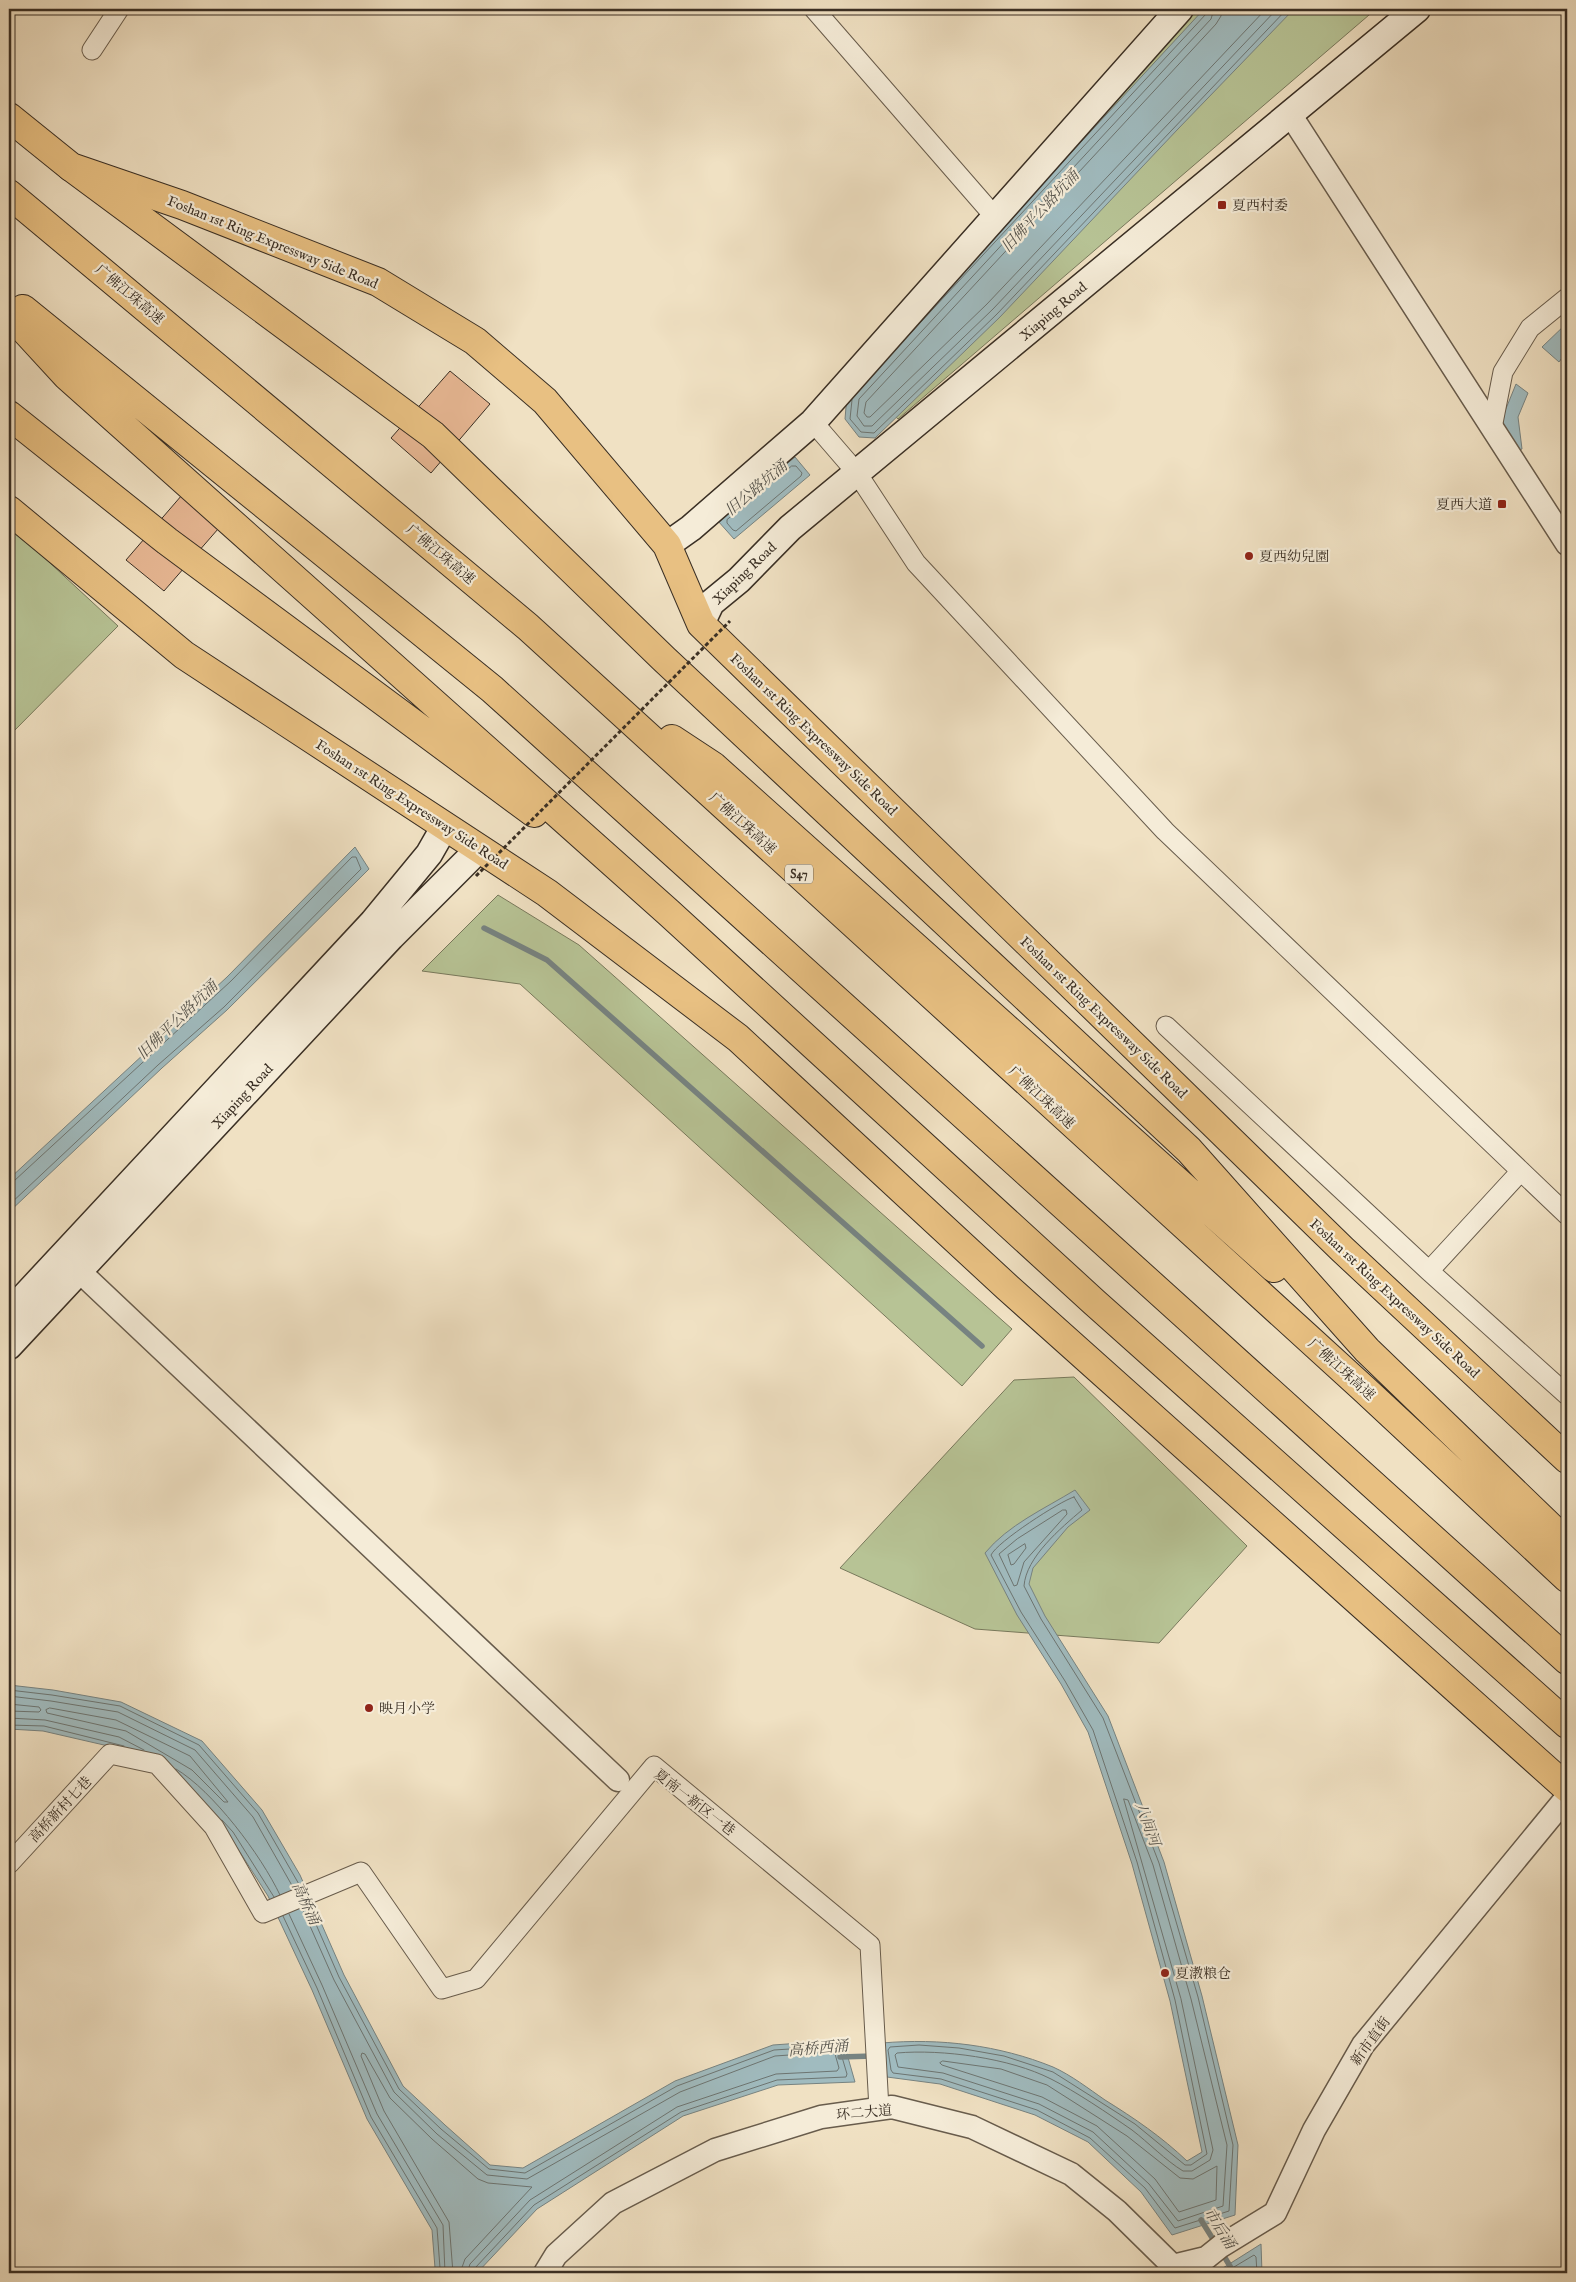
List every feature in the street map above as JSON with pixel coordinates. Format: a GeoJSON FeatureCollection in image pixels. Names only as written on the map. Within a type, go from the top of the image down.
{"type":"FeatureCollection","features":[{"type":"Feature","properties":{"kind":"main road"},"geometry":{"type":"LineString","coordinates":[[666,545],[691,528],[813,422],[1180,9]]}},
{"type":"Feature","properties":{"kind":"main road","name":"Xiaping Road"},"geometry":{"type":"LineString","coordinates":[[700,624],[711,603],[739,580],[790,528],[1417,9]]}},
{"type":"Feature","properties":{"kind":"main road","name":"Foshan 1st Ring Expressway Side Road"},"geometry":{"type":"LineString","coordinates":[[9,117],[72,167],[182,205],[378,282],[475,341],[545,401],[666,545],[700,624],[1342,1249],[1567,1458]]}},
{"type":"Feature","properties":{"kind":"main road"},"geometry":{"type":"LineString","coordinates":[[72,167],[432,435],[664,659],[1189,1150],[1366,1350]]}},
{"type":"Feature","properties":{"kind":"main road","name":"广佛江珠高速"},"geometry":{"type":"LineString","coordinates":[[9,194],[528,627],[1364,1389],[1567,1578]]}},
{"type":"Feature","properties":{"kind":"main road"},"geometry":{"type":"LineString","coordinates":[[9,297],[492,689],[1567,1660]]}},
{"type":"Feature","properties":{"kind":"main road"},"geometry":{"type":"LineString","coordinates":[[9,313],[67,376],[668,912],[1087,1295],[1567,1724]]}},
{"type":"Feature","properties":{"kind":"main road"},"geometry":{"type":"LineString","coordinates":[[9,415],[167,541],[279,626],[668,912]]}},
{"type":"Feature","properties":{"kind":"main road","name":"Foshan 1st Ring Expressway Side Road"},"geometry":{"type":"LineString","coordinates":[[9,510],[184,655],[547,893],[738,1038],[1007,1287],[1567,1788]]}},
{"type":"Feature","properties":{"kind":"main road"},"geometry":{"type":"LineString","coordinates":[[585,679],[712,766],[1366,1350],[1567,1543]]}},
{"type":"Feature","properties":{"kind":"main road","name":"Xiaping Road"},"geometry":{"type":"LineString","coordinates":[[9,1313],[373,922],[429,854],[445,826]]}},
{"type":"Feature","properties":{"kind":"main road","name":"Xiaping Road"},"geometry":{"type":"LineString","coordinates":[[9,1346],[391,937],[479,849]]}},
{"type":"Feature","properties":{"kind":"street"},"geometry":{"type":"LineString","coordinates":[[92,50],[119,9]]}},
{"type":"Feature","properties":{"kind":"street"},"geometry":{"type":"LineString","coordinates":[[817,12],[995,217]]}},
{"type":"Feature","properties":{"kind":"street"},"geometry":{"type":"LineString","coordinates":[[1290,114],[1567,544]]}},
{"type":"Feature","properties":{"kind":"street"},"geometry":{"type":"LineString","coordinates":[[1492,428],[1503,372],[1530,328],[1567,298]]}},
{"type":"Feature","properties":{"kind":"street"},"geometry":{"type":"LineString","coordinates":[[813,422],[857,473],[916,563],[1165,831],[1567,1215]]}},
{"type":"Feature","properties":{"kind":"street"},"geometry":{"type":"LineString","coordinates":[[1166,1026],[1429,1271],[1567,1395]]}},
{"type":"Feature","properties":{"kind":"street"},"geometry":{"type":"LineString","coordinates":[[1429,1271],[1521,1171]]}},
{"type":"Feature","properties":{"kind":"street"},"geometry":{"type":"LineString","coordinates":[[79,1271],[618,1780]]}},
{"type":"Feature","properties":{"kind":"street","name":"高桥新村七巷"},"geometry":{"type":"LineString","coordinates":[[9,1864],[110,1754],[157,1764],[214,1827],[264,1913],[361,1872],[442,1989],[476,1979]]}},
{"type":"Feature","properties":{"kind":"street","name":"夏南一新区一巷"},"geometry":{"type":"LineString","coordinates":[[476,1979],[654,1766],[870,1945],[879,2109]]}},
{"type":"Feature","properties":{"kind":"street","name":"新市直街"},"geometry":{"type":"LineString","coordinates":[[1177,2270],[1214,2252],[1275,2213],[1314,2130],[1363,2045],[1567,1797]]}},
{"type":"Feature","properties":{"kind":"street","name":"环二大道"},"geometry":{"type":"LineString","coordinates":[[545,2273],[556,2255],[613,2204],[714,2150],[821,2116],[892,2107],[972,2127],[1071,2174],[1117,2210],[1177,2270]]}},
{"type":"Feature","properties":{"kind":"path"},"geometry":{"type":"LineString","coordinates":[[476,876],[730,621]]}},
{"type":"Feature","properties":{"kind":"green space"},"geometry":{"type":"Polygon","coordinates":[[[1195,9],[1376,9],[898,419],[864,387],[1195,9]]]}},
{"type":"Feature","properties":{"kind":"green space"},"geometry":{"type":"Polygon","coordinates":[[[9,525],[118,626],[9,736],[9,525]]]}},
{"type":"Feature","properties":{"kind":"green space"},"geometry":{"type":"Polygon","coordinates":[[[498,895],[579,945],[1012,1329],[962,1386],[520,984],[422,971],[498,895]]]}},
{"type":"Feature","properties":{"kind":"green space"},"geometry":{"type":"Polygon","coordinates":[[[1074,1377],[1247,1546],[1159,1643],[975,1629],[840,1568],[1014,1380],[1074,1377]]]}},
{"type":"Feature","properties":{"kind":"water","name":"旧佛平公路坑涌"},"geometry":{"type":"Polygon","coordinates":[[[1204,9],[1294,9],[1000,317],[875,438],[859,437],[845,419],[847,395],[1204,9]]]}},
{"type":"Feature","properties":{"kind":"water"},"geometry":{"type":"Polygon","coordinates":[[[1567,323],[1567,351],[1559,362],[1542,347],[1567,323]]]}},
{"type":"Feature","properties":{"kind":"water"},"geometry":{"type":"Polygon","coordinates":[[[1516,384],[1528,393],[1518,417],[1522,449],[1512,453],[1501,430],[1505,411],[1516,384]]]}},
{"type":"Feature","properties":{"kind":"water"},"geometry":{"type":"Polygon","coordinates":[[[795,457],[810,475],[734,539],[718,521],[795,457]]]}},
{"type":"Feature","properties":{"kind":"water"},"geometry":{"type":"Polygon","coordinates":[[[355,847],[369,869],[227,1010],[162,1068],[9,1212],[9,1179],[227,977],[355,847]]]}},
{"type":"Feature","properties":{"kind":"water","name":"八间河"},"geometry":{"type":"Polygon","coordinates":[[[1075,1490],[1090,1510],[1068,1527],[1033,1568],[1029,1584],[1045,1616],[1108,1716],[1164,1862],[1202,1996],[1238,2145],[1235,2215],[1172,2235],[1141,2192],[1088,2142],[1035,2115],[940,2084],[887,2077],[882,2043],[926,2042],[969,2045],[990,2048],[1033,2059],[1060,2070],[1080,2082],[1148,2128],[1187,2161],[1202,2152],[1170,2001],[1132,1864],[1088,1732],[1061,1684],[1017,1615],[985,1553],[1015,1526],[1075,1490]]]}},
{"type":"Feature","properties":{"kind":"water","name":"高桥涌"},"geometry":{"type":"Polygon","coordinates":[[[9,1685],[53,1690],[121,1702],[202,1741],[262,1810],[300,1875],[344,1975],[403,2086],[490,2165],[523,2168],[675,2081],[773,2045],[843,2040],[855,2082],[778,2085],[683,2116],[537,2209],[477,2273],[432,2273],[435,2268],[432,2230],[367,2119],[312,1990],[268,1896],[229,1835],[180,1784],[117,1748],[43,1731],[9,1729],[9,1685]]]}},
{"type":"Feature","properties":{"kind":"water"},"geometry":{"type":"Polygon","coordinates":[[[1261,2244],[1262,2273],[1215,2273],[1261,2244]]]}},
{"type":"Feature","properties":{"kind":"building"},"geometry":{"type":"Polygon","coordinates":[[[450,371],[490,404],[431,473],[391,438],[450,371]]]}},
{"type":"Feature","properties":{"kind":"building"},"geometry":{"type":"Polygon","coordinates":[[[188,488],[225,521],[164,591],[126,560],[188,488]]]}},
{"type":"Feature","properties":{"kind":"waterway"},"geometry":{"type":"LineString","coordinates":[[484,928],[547,960],[982,1346]]}},
{"type":"Feature","properties":{"kind":"waterway","name":"高桥西涌"},"geometry":{"type":"LineString","coordinates":[[840,2057],[873,2056]]}},
{"type":"Feature","properties":{"kind":"waterway","name":"市后涌"},"geometry":{"type":"LineString","coordinates":[[1201,2220],[1216,2244]]}},
{"type":"Feature","properties":{"kind":"waterway","name":"市后涌"},"geometry":{"type":"LineString","coordinates":[[1221,2251],[1234,2273]]}},
{"type":"Feature","properties":{"kind":"place","name":"夏西村委"},"geometry":{"type":"Point","coordinates":[1222,205]}},
{"type":"Feature","properties":{"kind":"place","name":"夏西大道"},"geometry":{"type":"Point","coordinates":[1502,504]}},
{"type":"Feature","properties":{"kind":"place","name":"夏西幼兒園"},"geometry":{"type":"Point","coordinates":[1249,556]}},
{"type":"Feature","properties":{"kind":"place","name":"映月小学"},"geometry":{"type":"Point","coordinates":[369,1708]}},
{"type":"Feature","properties":{"kind":"place","name":"夏漖粮仓"},"geometry":{"type":"Point","coordinates":[1165,1973]}},
{"type":"Feature","properties":{"kind":"water label","name":"旧公路坑涌"},"geometry":{"type":"Point","coordinates":[756,488]}}]}
